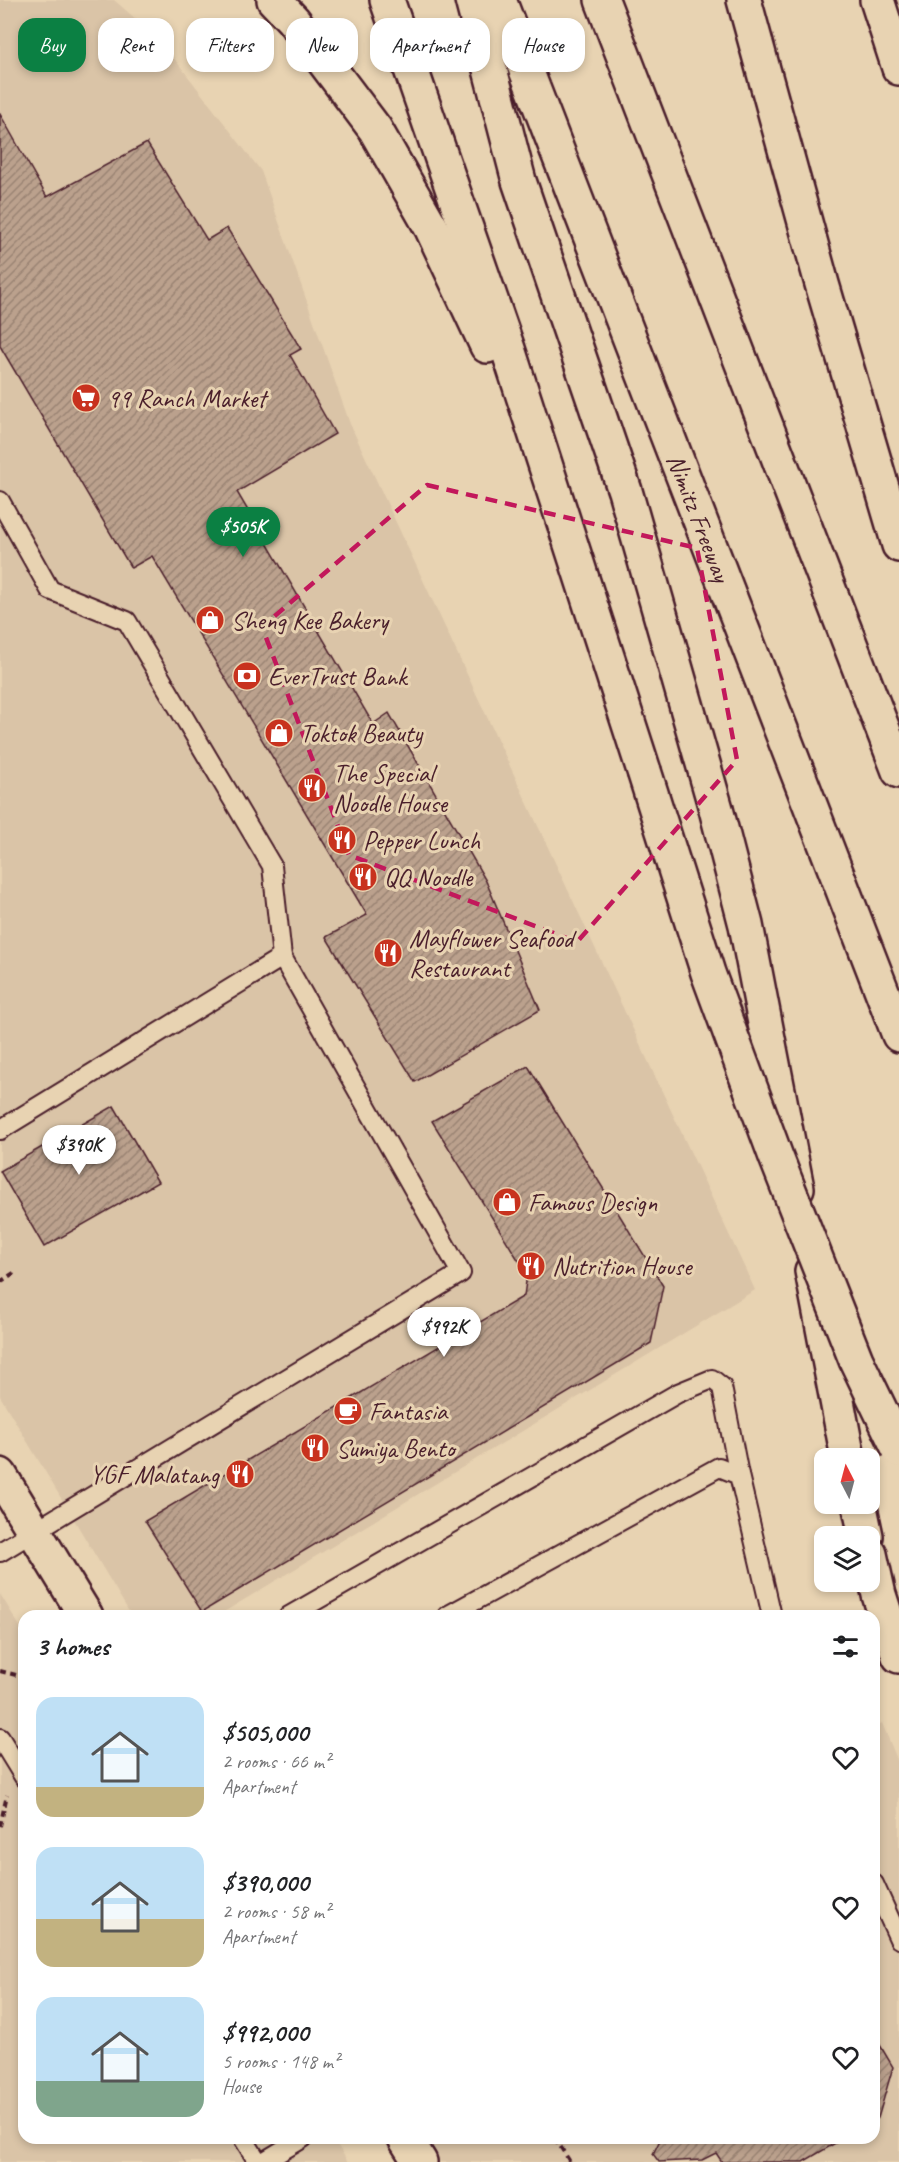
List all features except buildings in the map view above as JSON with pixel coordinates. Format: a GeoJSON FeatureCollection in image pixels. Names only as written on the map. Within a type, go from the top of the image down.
{"type":"FeatureCollection","features":[{"type":"Feature","properties":{"kind":"main road"},"geometry":{"type":"LineString","coordinates":[[274,0],[293,20],[375,129],[431,227],[487,345],[603,650]]}},
{"type":"Feature","properties":{"kind":"main road"},"geometry":{"type":"LineString","coordinates":[[387,0],[508,349],[708,973],[776,1157],[856,1360],[899,1449]]}},
{"type":"Feature","properties":{"kind":"main road"},"geometry":{"type":"LineString","coordinates":[[472,0],[519,181],[625,491],[716,809],[743,914],[772,1055],[846,1448]]}},
{"type":"Feature","properties":{"kind":"main road","name":"Nimitz Freeway"},"geometry":{"type":"LineString","coordinates":[[499,0],[899,1035]]}},
{"type":"Feature","properties":{"kind":"main road"},"geometry":{"type":"LineString","coordinates":[[602,0],[899,771]]}},
{"type":"Feature","properties":{"kind":"main road"},"geometry":{"type":"LineString","coordinates":[[744,0],[822,284],[899,545]]}},
{"type":"Feature","properties":{"kind":"main road"},"geometry":{"type":"LineString","coordinates":[[877,0],[899,68]]}},
{"type":"Feature","properties":{"kind":"main road"},"geometry":{"type":"LineString","coordinates":[[0,1475],[82,1610]]}},
{"type":"Feature","properties":{"kind":"main road"},"geometry":{"type":"LineString","coordinates":[[878,1592],[899,1656]]}},
{"type":"Feature","properties":{"kind":"main road"},"geometry":{"type":"LineString","coordinates":[[409,2144],[420,2162]]}},
{"type":"Feature","properties":{"kind":"lane"},"geometry":{"type":"LineString","coordinates":[[0,501],[50,590],[127,621],[272,866],[282,957],[461,1273],[0,1552]]}},
{"type":"Feature","properties":{"kind":"lane"},"geometry":{"type":"LineString","coordinates":[[0,1130],[282,957]]}},
{"type":"Feature","properties":{"kind":"lane"},"geometry":{"type":"LineString","coordinates":[[299,1610],[678,1393],[712,1379],[722,1387],[738,1475],[771,1610]]}},
{"type":"Feature","properties":{"kind":"lane"},"geometry":{"type":"LineString","coordinates":[[458,1610],[719,1467],[738,1475]]}},
{"type":"Feature","properties":{"kind":"lane"},"geometry":{"type":"LineString","coordinates":[[0,1738],[18,1767]]}},
{"type":"Feature","properties":{"kind":"lane"},"geometry":{"type":"LineString","coordinates":[[880,1897],[899,1939]]}},
{"type":"Feature","properties":{"kind":"lane"},"geometry":{"type":"LineString","coordinates":[[247,2144],[258,2162]]}},
{"type":"Feature","properties":{"kind":"lane"},"geometry":{"type":"LineString","coordinates":[[263,2162],[293,2144]]}},
{"type":"Feature","properties":{"kind":"path"},"geometry":{"type":"LineString","coordinates":[[0,1281],[17,1271]]}},
{"type":"Feature","properties":{"kind":"path"},"geometry":{"type":"LineString","coordinates":[[0,1671],[18,1676]]}},
{"type":"Feature","properties":{"kind":"path"},"geometry":{"type":"LineString","coordinates":[[559,2144],[570,2162]]}},
{"type":"Feature","properties":{"kind":"highlighted area"},"geometry":{"type":"Polygon","coordinates":[[[427,485],[697,548],[737,760],[577,942],[349,855],[262,627],[427,485]]]}},
{"type":"Feature","properties":{"kind":"shaded area"},"geometry":{"type":"Polygon","coordinates":[[[0,0],[114,0],[135,18],[98,18],[98,72],[174,72],[174,58],[261,171],[350,424],[755,1290],[227,1610],[128,1610],[0,1396],[0,0]]]}},
{"type":"Feature","properties":{"kind":"shaded area"},"geometry":{"type":"Polygon","coordinates":[[[0,1594],[18,1623],[18,2144],[337,2144],[348,2162],[0,2162],[0,1594]]]}},
{"type":"Feature","properties":{"kind":"shaded area"},"geometry":{"type":"Polygon","coordinates":[[[882,1723],[899,1764],[899,2162],[431,2162],[420,2144],[880,2144],[880,1724],[882,1723]]]}},
{"type":"Feature","properties":{"kind":"place","name":"99 Ranch Market"},"geometry":{"type":"Point","coordinates":[86,398]}},
{"type":"Feature","properties":{"kind":"place","name":"Sheng Kee Bakery"},"geometry":{"type":"Point","coordinates":[210,620]}},
{"type":"Feature","properties":{"kind":"place","name":"EverTrust Bank"},"geometry":{"type":"Point","coordinates":[247,676]}},
{"type":"Feature","properties":{"kind":"place","name":"Toktok Beauty"},"geometry":{"type":"Point","coordinates":[279,733]}},
{"type":"Feature","properties":{"kind":"place","name":"The Special Noodle House"},"geometry":{"type":"Point","coordinates":[312,788]}},
{"type":"Feature","properties":{"kind":"place","name":"Pepper Lunch"},"geometry":{"type":"Point","coordinates":[342,840]}},
{"type":"Feature","properties":{"kind":"place","name":"QQ Noodle"},"geometry":{"type":"Point","coordinates":[363,877]}},
{"type":"Feature","properties":{"kind":"place","name":"Mayflower Seafood Restaurant"},"geometry":{"type":"Point","coordinates":[388,953]}},
{"type":"Feature","properties":{"kind":"place","name":"Famous Design"},"geometry":{"type":"Point","coordinates":[507,1202]}},
{"type":"Feature","properties":{"kind":"place","name":"Nutrition House"},"geometry":{"type":"Point","coordinates":[531,1266]}},
{"type":"Feature","properties":{"kind":"place","name":"Fantasia"},"geometry":{"type":"Point","coordinates":[348,1411]}},
{"type":"Feature","properties":{"kind":"place","name":"Sumiya Bento"},"geometry":{"type":"Point","coordinates":[315,1448]}},
{"type":"Feature","properties":{"kind":"place","name":"YGF Malatang"},"geometry":{"type":"Point","coordinates":[240,1474]}}]}
